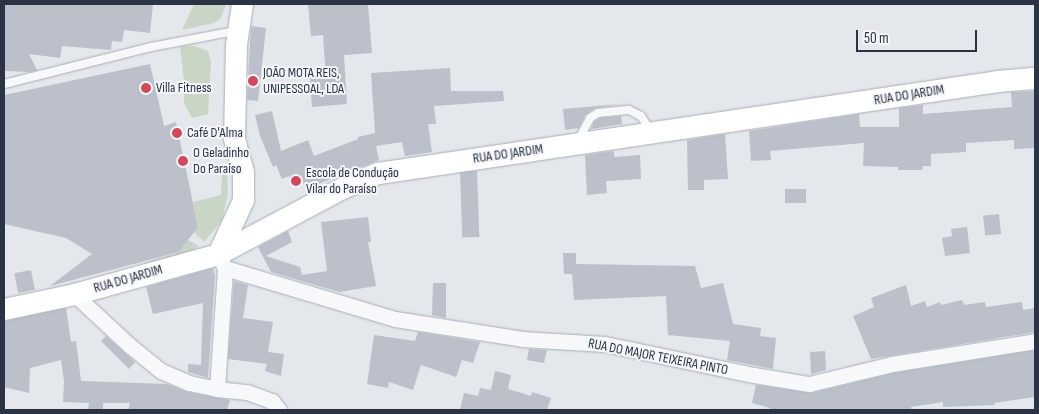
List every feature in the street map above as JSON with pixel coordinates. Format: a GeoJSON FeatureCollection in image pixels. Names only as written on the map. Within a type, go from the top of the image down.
{"type":"FeatureCollection","features":[{"type":"Feature","properties":{"kind":"main road"},"geometry":{"type":"LineString","coordinates":[[222,261],[243,200],[243,172],[234,138],[237,31],[243,6]]}},
{"type":"Feature","properties":{"kind":"main road","name":"RUA DO JARDIM"},"geometry":{"type":"LineString","coordinates":[[4,309],[222,261],[342,188],[378,173],[1035,78]]}},
{"type":"Feature","properties":{"kind":"street","name":"RUA DO MAJOR TEIXEIRA PINTO"},"geometry":{"type":"LineString","coordinates":[[222,261],[395,319],[522,339],[606,344],[754,375],[809,384],[892,364],[1035,341]]}},
{"type":"Feature","properties":{"kind":"street"},"geometry":{"type":"LineString","coordinates":[[218,389],[222,261]]}},
{"type":"Feature","properties":{"kind":"street"},"geometry":{"type":"LineString","coordinates":[[74,294],[128,345],[160,371],[189,383],[247,392],[272,401],[279,410]]}},
{"type":"Feature","properties":{"kind":"lane"},"geometry":{"type":"LineString","coordinates":[[4,84],[151,46],[237,31]]}},
{"type":"Feature","properties":{"kind":"green space"},"geometry":{"type":"Polygon","coordinates":[[[194,4],[226,4],[221,18],[214,23],[182,30],[194,4]]]}},
{"type":"Feature","properties":{"kind":"green space"},"geometry":{"type":"Polygon","coordinates":[[[180,46],[194,46],[208,51],[211,61],[208,114],[192,118],[184,103],[184,81],[180,46]]]}},
{"type":"Feature","properties":{"kind":"green space"},"geometry":{"type":"Polygon","coordinates":[[[222,172],[227,172],[228,193],[222,220],[204,242],[194,232],[198,227],[193,202],[221,195],[222,172]]]}},
{"type":"Feature","properties":{"kind":"green space"},"geometry":{"type":"Polygon","coordinates":[[[188,240],[199,246],[181,258],[150,266],[149,261],[178,253],[188,240]]]}},
{"type":"Feature","properties":{"kind":"building"},"geometry":{"type":"Polygon","coordinates":[[[4,4],[153,4],[150,33],[124,30],[122,42],[112,41],[111,50],[62,46],[60,58],[29,54],[37,70],[29,72],[4,71],[4,4]]]}},
{"type":"Feature","properties":{"kind":"building"},"geometry":{"type":"Polygon","coordinates":[[[308,4],[368,4],[372,53],[344,55],[347,104],[312,107],[310,78],[326,77],[323,35],[311,36],[308,4]]]}},
{"type":"Feature","properties":{"kind":"building","name":"JOÃO MOTA REIS, UNIPESSOAL, LDA"},"geometry":{"type":"Polygon","coordinates":[[[251,26],[266,28],[258,101],[247,100],[251,26]]]}},
{"type":"Feature","properties":{"kind":"building"},"geometry":{"type":"Polygon","coordinates":[[[150,64],[164,126],[176,122],[198,227],[179,252],[50,286],[92,254],[66,238],[4,224],[4,95],[150,64]]]}},
{"type":"Feature","properties":{"kind":"building"},"geometry":{"type":"Polygon","coordinates":[[[450,68],[451,91],[503,91],[504,101],[434,106],[436,124],[428,124],[432,152],[405,156],[402,142],[376,146],[379,160],[306,189],[302,180],[292,184],[289,176],[282,179],[276,165],[273,167],[260,136],[255,115],[272,111],[281,151],[308,140],[314,156],[358,139],[358,137],[375,133],[371,73],[450,68]]]}},
{"type":"Feature","properties":{"kind":"building"},"geometry":{"type":"Polygon","coordinates":[[[1035,91],[1035,148],[1014,149],[1014,140],[966,143],[966,152],[931,154],[931,166],[923,166],[922,170],[898,170],[898,167],[863,166],[864,143],[770,151],[771,160],[751,161],[749,131],[859,114],[860,127],[899,127],[899,108],[923,105],[923,114],[1012,107],[1011,92],[1035,91]]]}},
{"type":"Feature","properties":{"kind":"building"},"geometry":{"type":"Polygon","coordinates":[[[620,104],[595,108],[585,115],[579,128],[565,130],[563,109],[620,104]]]}},
{"type":"Feature","properties":{"kind":"building"},"geometry":{"type":"Polygon","coordinates":[[[621,116],[622,124],[591,129],[594,122],[600,118],[621,116]]]}},
{"type":"Feature","properties":{"kind":"building"},"geometry":{"type":"Polygon","coordinates":[[[725,134],[728,179],[704,180],[704,190],[688,190],[687,140],[725,134]]]}},
{"type":"Feature","properties":{"kind":"building"},"geometry":{"type":"Polygon","coordinates":[[[614,151],[614,157],[640,155],[641,179],[606,181],[607,193],[587,195],[585,155],[614,151]]]}},
{"type":"Feature","properties":{"kind":"building"},"geometry":{"type":"Polygon","coordinates":[[[477,171],[479,237],[462,238],[460,172],[477,171]]]}},
{"type":"Feature","properties":{"kind":"building"},"geometry":{"type":"Polygon","coordinates":[[[785,189],[806,189],[806,203],[785,203],[785,189]]]}},
{"type":"Feature","properties":{"kind":"building"},"geometry":{"type":"Polygon","coordinates":[[[999,214],[1001,234],[985,236],[983,216],[999,214]]]}},
{"type":"Feature","properties":{"kind":"building"},"geometry":{"type":"Polygon","coordinates":[[[368,217],[371,242],[368,242],[376,286],[339,292],[271,272],[258,247],[288,231],[292,242],[266,256],[300,267],[302,275],[327,271],[321,222],[368,217]]]}},
{"type":"Feature","properties":{"kind":"building"},"geometry":{"type":"Polygon","coordinates":[[[967,227],[970,253],[945,256],[942,238],[952,236],[951,229],[967,227]]]}},
{"type":"Feature","properties":{"kind":"building"},"geometry":{"type":"Polygon","coordinates":[[[563,253],[576,253],[576,264],[695,266],[701,288],[723,283],[733,324],[761,328],[760,336],[776,338],[773,369],[727,360],[730,341],[668,335],[666,296],[574,300],[572,274],[564,274],[563,253]]]}},
{"type":"Feature","properties":{"kind":"building"},"geometry":{"type":"Polygon","coordinates":[[[213,268],[215,276],[208,378],[188,372],[188,364],[201,365],[203,303],[153,314],[146,287],[213,268]]]}},
{"type":"Feature","properties":{"kind":"building"},"geometry":{"type":"Polygon","coordinates":[[[31,270],[35,290],[18,293],[14,273],[31,270]]]}},
{"type":"Feature","properties":{"kind":"building"},"geometry":{"type":"Polygon","coordinates":[[[234,281],[248,285],[243,318],[273,322],[268,352],[284,354],[281,376],[265,371],[267,364],[228,359],[234,281]]]}},
{"type":"Feature","properties":{"kind":"building"},"geometry":{"type":"Polygon","coordinates":[[[433,283],[446,283],[446,318],[432,315],[433,283]]]}},
{"type":"Feature","properties":{"kind":"building"},"geometry":{"type":"Polygon","coordinates":[[[906,285],[911,306],[925,301],[927,307],[940,302],[941,305],[962,300],[964,305],[985,302],[986,307],[1022,302],[1023,310],[1035,308],[1035,332],[871,359],[853,316],[874,307],[871,298],[906,285]]]}},
{"type":"Feature","properties":{"kind":"building"},"geometry":{"type":"Polygon","coordinates":[[[66,308],[71,342],[76,341],[81,381],[167,384],[187,392],[230,400],[227,410],[128,410],[130,403],[103,403],[103,410],[88,410],[89,403],[63,402],[64,381],[61,360],[30,368],[29,393],[4,387],[4,321],[66,308]]]}},
{"type":"Feature","properties":{"kind":"building"},"geometry":{"type":"Polygon","coordinates":[[[418,332],[480,342],[473,363],[462,360],[456,377],[421,365],[413,390],[389,382],[388,388],[367,384],[374,335],[415,341],[418,332]]]}},
{"type":"Feature","properties":{"kind":"building"},"geometry":{"type":"Polygon","coordinates":[[[106,336],[135,362],[129,369],[101,341],[106,336]]]}},
{"type":"Feature","properties":{"kind":"building"},"geometry":{"type":"Polygon","coordinates":[[[529,349],[547,350],[544,363],[527,360],[529,349]]]}},
{"type":"Feature","properties":{"kind":"building"},"geometry":{"type":"Polygon","coordinates":[[[1035,350],[1035,397],[994,403],[995,405],[943,407],[943,402],[911,407],[912,410],[769,410],[770,408],[752,403],[756,385],[811,393],[894,373],[1035,350]]]}},
{"type":"Feature","properties":{"kind":"building"},"geometry":{"type":"Polygon","coordinates":[[[825,351],[826,370],[811,374],[810,352],[825,351]]]}},
{"type":"Feature","properties":{"kind":"building"},"geometry":{"type":"Polygon","coordinates":[[[495,371],[511,375],[508,389],[531,396],[532,392],[551,398],[547,410],[460,410],[464,393],[478,396],[480,388],[491,390],[495,371]]]}},
{"type":"Feature","properties":{"kind":"place","name":"JOÃO MOTA REIS, UNIPESSOAL, LDA"},"geometry":{"type":"Point","coordinates":[253,81]}},
{"type":"Feature","properties":{"kind":"place","name":"Villa Fitness"},"geometry":{"type":"Point","coordinates":[146,88]}},
{"type":"Feature","properties":{"kind":"place","name":"Café D'Alma"},"geometry":{"type":"Point","coordinates":[177,133]}},
{"type":"Feature","properties":{"kind":"place","name":"O Geladinho Do Paraíso"},"geometry":{"type":"Point","coordinates":[183,161]}},
{"type":"Feature","properties":{"kind":"place","name":"Escola de Condução Vilar do Paraíso"},"geometry":{"type":"Point","coordinates":[296,181]}}]}
